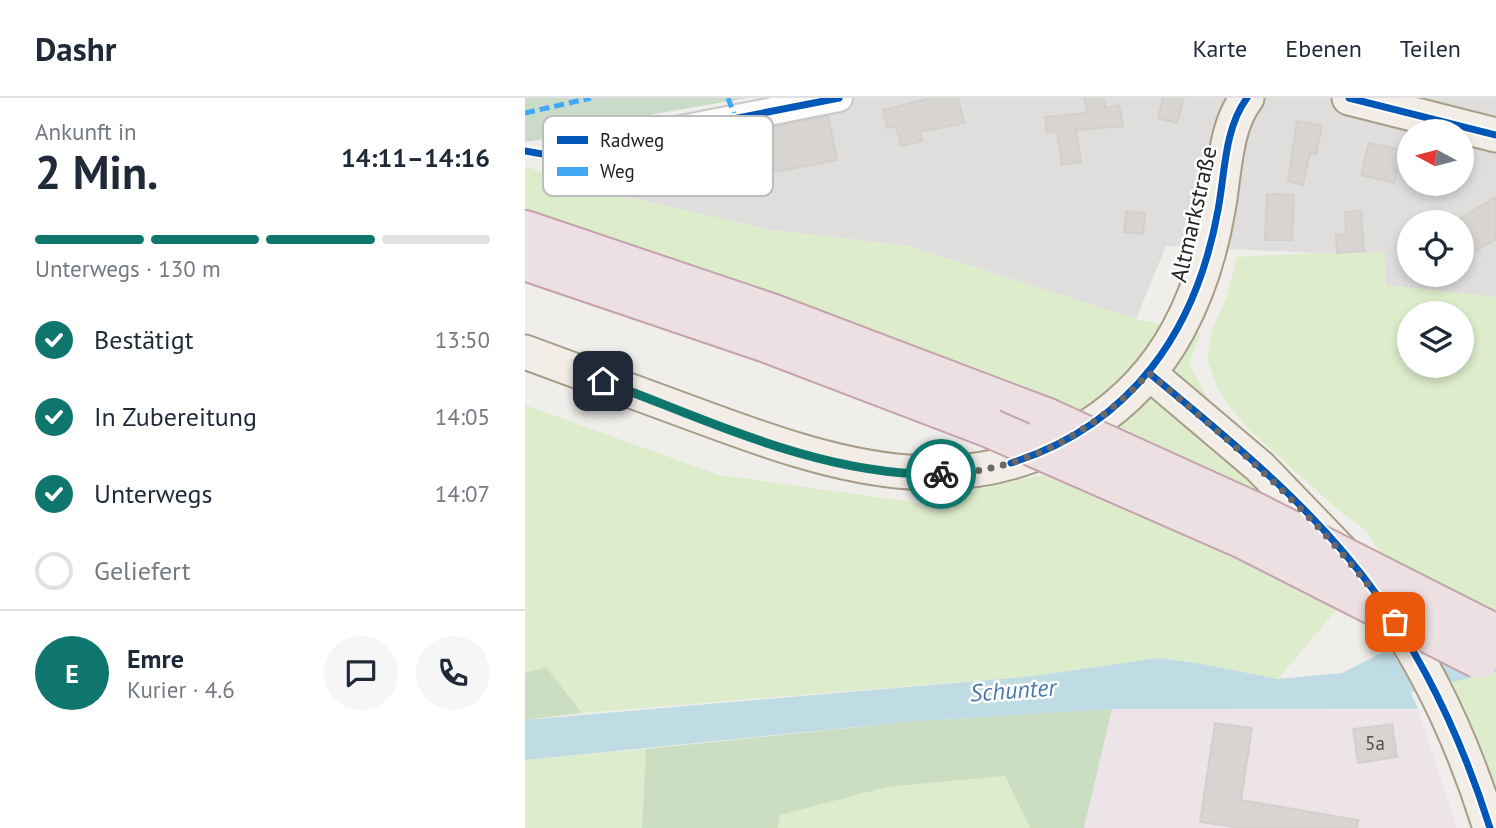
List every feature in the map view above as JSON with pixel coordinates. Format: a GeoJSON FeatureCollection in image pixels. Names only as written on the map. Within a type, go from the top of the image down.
{"type":"FeatureCollection","features":[{"type":"Feature","properties":{"kind":"highway"},"geometry":{"type":"LineString","coordinates":[[525,230],[771,313],[1048,418],[1254,511],[1496,634]]}},
{"type":"Feature","properties":{"kind":"highway"},"geometry":{"type":"LineString","coordinates":[[525,261],[764,342],[992,429],[1243,539],[1496,668]]}},
{"type":"Feature","properties":{"kind":"main road","name":"Altmarkstraße"},"geometry":{"type":"LineString","coordinates":[[525,352],[799,451],[862,467],[925,474],[979,471],[1031,457],[1056,446],[1109,412],[1149,373],[1177,331],[1196,292],[1214,232],[1232,129],[1247,98]]}},
{"type":"Feature","properties":{"kind":"main road"},"geometry":{"type":"LineString","coordinates":[[1349,98],[1496,135]]}},
{"type":"Feature","properties":{"kind":"main road"},"geometry":{"type":"LineString","coordinates":[[1149,373],[1260,467],[1331,540],[1375,592],[1413,651],[1450,723],[1490,828]]}},
{"type":"Feature","properties":{"kind":"street"},"geometry":{"type":"LineString","coordinates":[[747,116],[839,98]]}},
{"type":"Feature","properties":{"kind":"shaded area"},"geometry":{"type":"Polygon","coordinates":[[[789,98],[1496,98],[1496,297],[1404,287],[1474,287],[1474,210],[1397,210],[1397,286],[1386,285],[1384,253],[1317,253],[1166,246],[1136,319],[909,246],[770,230],[623,196],[773,196],[773,116],[732,116],[789,98]]]}},
{"type":"Feature","properties":{"kind":"shaded area"},"geometry":{"type":"Polygon","coordinates":[[[1112,709],[1418,710],[1457,828],[1084,828],[1112,709]]]}},
{"type":"Feature","properties":{"kind":"green space"},"geometry":{"type":"Polygon","coordinates":[[[525,98],[748,98],[643,116],[543,116],[543,139],[525,142],[525,98]]]}},
{"type":"Feature","properties":{"kind":"green space"},"geometry":{"type":"Polygon","coordinates":[[[525,166],[543,173],[543,196],[623,196],[770,230],[909,246],[1136,319],[1201,333],[1189,364],[1207,397],[1338,529],[1061,401],[779,297],[525,210],[525,166]]]}},
{"type":"Feature","properties":{"kind":"green space"},"geometry":{"type":"Polygon","coordinates":[[[1385,253],[1386,285],[1496,297],[1496,794],[1484,758],[1446,673],[1367,531],[1337,509],[1244,425],[1217,388],[1207,359],[1212,331],[1227,296],[1237,257],[1385,253]]]}},
{"type":"Feature","properties":{"kind":"green space"},"geometry":{"type":"Polygon","coordinates":[[[525,405],[719,475],[919,503],[1047,474],[1201,541],[1339,607],[1278,679],[1158,658],[1034,676],[582,713],[546,667],[525,673],[525,405]]]}},
{"type":"Feature","properties":{"kind":"green space"},"geometry":{"type":"Polygon","coordinates":[[[546,667],[582,713],[525,720],[525,673],[546,667]]]}},
{"type":"Feature","properties":{"kind":"green space"},"geometry":{"type":"Polygon","coordinates":[[[1112,709],[1084,828],[1030,828],[1005,776],[887,787],[780,815],[778,828],[642,828],[646,749],[906,722],[1112,709]]]}},
{"type":"Feature","properties":{"kind":"green space"},"geometry":{"type":"Polygon","coordinates":[[[646,749],[642,828],[525,828],[525,760],[646,749]]]}},
{"type":"Feature","properties":{"kind":"green space"},"geometry":{"type":"Polygon","coordinates":[[[1005,776],[1030,828],[778,828],[780,815],[887,787],[1005,776]]]}},
{"type":"Feature","properties":{"kind":"water"},"geometry":{"type":"Polygon","coordinates":[[[1391,648],[1418,709],[1112,709],[906,722],[525,760],[525,720],[1034,676],[1158,658],[1278,679],[1342,673],[1391,648]]]}},
{"type":"Feature","properties":{"kind":"building"},"geometry":{"type":"Polygon","coordinates":[[[931,98],[958,98],[964,123],[920,132],[922,141],[901,146],[896,126],[887,128],[883,110],[931,98]]]}},
{"type":"Feature","properties":{"kind":"building"},"geometry":{"type":"Polygon","coordinates":[[[1084,98],[1104,98],[1106,108],[1119,105],[1123,126],[1076,130],[1081,162],[1062,165],[1057,132],[1047,133],[1045,117],[1087,113],[1084,98]]]}},
{"type":"Feature","properties":{"kind":"building"},"geometry":{"type":"Polygon","coordinates":[[[1163,98],[1184,98],[1177,123],[1158,118],[1163,98]]]}},
{"type":"Feature","properties":{"kind":"building"},"geometry":{"type":"Polygon","coordinates":[[[828,116],[837,160],[773,172],[773,154],[776,153],[773,127],[828,116]]]}},
{"type":"Feature","properties":{"kind":"building"},"geometry":{"type":"Polygon","coordinates":[[[1297,121],[1322,126],[1316,154],[1310,153],[1303,185],[1288,181],[1297,121]]]}},
{"type":"Feature","properties":{"kind":"building"},"geometry":{"type":"Polygon","coordinates":[[[1369,143],[1397,149],[1394,183],[1361,175],[1369,143]]]}},
{"type":"Feature","properties":{"kind":"building"},"geometry":{"type":"Polygon","coordinates":[[[1267,194],[1294,195],[1292,240],[1265,240],[1267,194]]]}},
{"type":"Feature","properties":{"kind":"building"},"geometry":{"type":"Polygon","coordinates":[[[1496,197],[1496,239],[1474,252],[1474,210],[1496,197]]]}},
{"type":"Feature","properties":{"kind":"building"},"geometry":{"type":"Polygon","coordinates":[[[1126,211],[1145,213],[1143,234],[1124,232],[1126,211]]]}},
{"type":"Feature","properties":{"kind":"building"},"geometry":{"type":"Polygon","coordinates":[[[1361,211],[1364,251],[1337,253],[1336,235],[1346,234],[1345,212],[1361,211]]]}},
{"type":"Feature","properties":{"kind":"building"},"geometry":{"type":"Polygon","coordinates":[[[1215,723],[1252,728],[1241,800],[1358,820],[1357,828],[1241,828],[1200,822],[1215,723]]]}},
{"type":"Feature","properties":{"kind":"building"},"geometry":{"type":"Polygon","coordinates":[[[1392,724],[1397,757],[1358,763],[1353,729],[1392,724]]]}},
{"type":"Feature","properties":{"kind":"waterway","name":"Schunter"},"geometry":{"type":"LineString","coordinates":[[1359,688],[1494,655]]}},
{"type":"Feature","properties":{"kind":"marked path"},"geometry":{"type":"LineString","coordinates":[[525,113],[591,98]]}},
{"type":"Feature","properties":{"kind":"marked path"},"geometry":{"type":"LineString","coordinates":[[728,98],[735,116]]}},
{"type":"Feature","properties":{"kind":"cycle path"},"geometry":{"type":"LineString","coordinates":[[747,116],[839,98]]}},
{"type":"Feature","properties":{"kind":"cycle path"},"geometry":{"type":"LineString","coordinates":[[1011,463],[1053,446],[1091,425],[1123,398],[1151,368],[1174,334],[1193,296],[1208,254],[1230,138],[1239,110],[1247,98]]}},
{"type":"Feature","properties":{"kind":"cycle path"},"geometry":{"type":"LineString","coordinates":[[1349,98],[1496,135]]}},
{"type":"Feature","properties":{"kind":"cycle path"},"geometry":{"type":"LineString","coordinates":[[525,151],[543,154]]}},
{"type":"Feature","properties":{"kind":"cycle path"},"geometry":{"type":"LineString","coordinates":[[1149,373],[1299,504],[1353,563],[1377,595],[1412,649],[1443,707],[1490,828]]}},
{"type":"Feature","properties":{"kind":"way so far"},"geometry":{"type":"LineString","coordinates":[[941,474],[979,471],[1005,465],[1056,446],[1109,412],[1149,373],[1232,442],[1301,507],[1375,592],[1395,622]]}},
{"type":"Feature","properties":{"kind":"route"},"geometry":{"type":"LineString","coordinates":[[603,381],[760,439],[830,460],[898,473],[941,474]]}}]}
